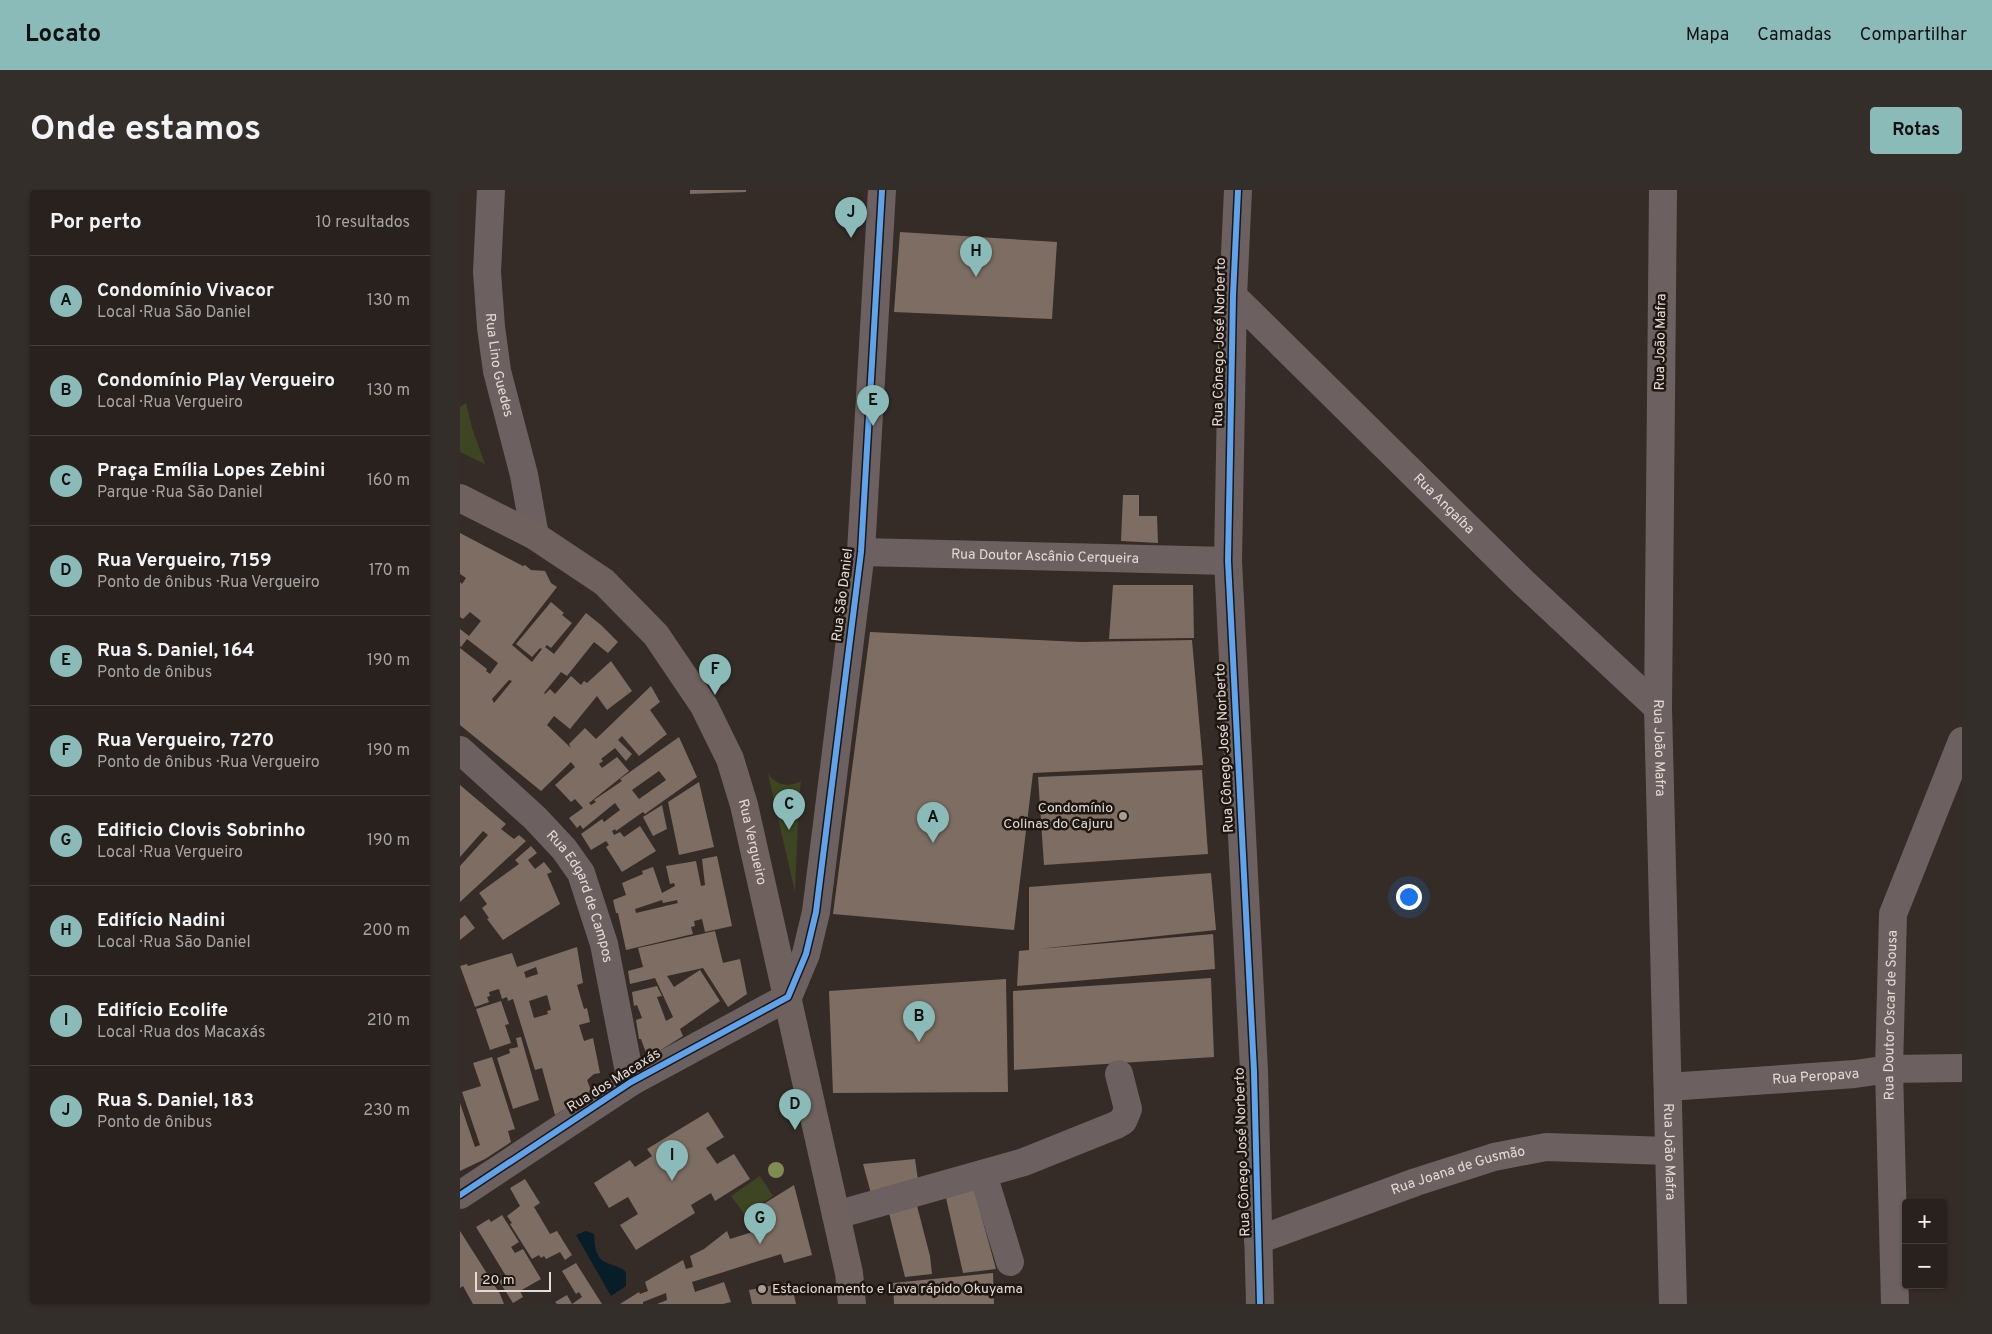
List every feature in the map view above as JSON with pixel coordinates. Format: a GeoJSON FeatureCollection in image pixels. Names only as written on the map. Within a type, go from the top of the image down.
{"type":"FeatureCollection","features":[{"type":"Feature","properties":{"kind":"main road","name":"Rua Vergueiro"},"geometry":{"type":"LineString","coordinates":[[460,498],[536,536],[604,582],[656,635],[704,706],[730,759],[744,805],[772,936],[788,997],[849,1273],[852,1304]]}},
{"type":"Feature","properties":{"kind":"street","name":"Rua Lino Guedes"},"geometry":{"type":"LineString","coordinates":[[491,190],[487,272],[491,327],[497,371],[510,429],[524,475],[536,536]]}},
{"type":"Feature","properties":{"kind":"street","name":"Rua São Daniel"},"geometry":{"type":"LineString","coordinates":[[788,997],[806,954],[816,912],[861,552],[882,190]]}},
{"type":"Feature","properties":{"kind":"street","name":"Rua Cônego José Norberto"},"geometry":{"type":"LineString","coordinates":[[1238,190],[1233,296],[1228,561],[1254,1071],[1260,1304]]}},
{"type":"Feature","properties":{"kind":"street","name":"Rua João Mafra"},"geometry":{"type":"LineString","coordinates":[[1663,190],[1658,708],[1673,1304]]}},
{"type":"Feature","properties":{"kind":"street","name":"Rua Angaíba"},"geometry":{"type":"LineString","coordinates":[[1233,296],[1523,582],[1658,708]]}},
{"type":"Feature","properties":{"kind":"street","name":"Rua Doutor Ascânio Cerqueira"},"geometry":{"type":"LineString","coordinates":[[861,552],[1228,561]]}},
{"type":"Feature","properties":{"kind":"street","name":"Rua Doutor Oscar de Sousa"},"geometry":{"type":"LineString","coordinates":[[1895,1304],[1889,1069],[1893,914],[1962,741]]}},
{"type":"Feature","properties":{"kind":"street","name":"Rua Edgard de Campos"},"geometry":{"type":"LineString","coordinates":[[460,750],[564,848],[581,873],[604,944],[631,1082]]}},
{"type":"Feature","properties":{"kind":"street","name":"Rua dos Macaxás"},"geometry":{"type":"LineString","coordinates":[[460,1195],[631,1082],[788,997]]}},
{"type":"Feature","properties":{"kind":"street","name":"Rua Peropava"},"geometry":{"type":"LineString","coordinates":[[1668,1087],[1855,1074],[1889,1069],[1962,1068]]}},
{"type":"Feature","properties":{"kind":"street"},"geometry":{"type":"LineString","coordinates":[[836,1215],[1024,1162],[1123,1121],[1128,1109],[1119,1074]]}},
{"type":"Feature","properties":{"kind":"street","name":"Rua Joana de Gusmão"},"geometry":{"type":"LineString","coordinates":[[1258,1240],[1416,1182],[1494,1157],[1546,1147],[1668,1151]]}},
{"type":"Feature","properties":{"kind":"street"},"geometry":{"type":"LineString","coordinates":[[984,1174],[1010,1262]]}},
{"type":"Feature","properties":{"kind":"green space"},"geometry":{"type":"Polygon","coordinates":[[[466,403],[472,428],[485,464],[460,452],[460,407],[466,403]]]}},
{"type":"Feature","properties":{"kind":"green space"},"geometry":{"type":"Polygon","coordinates":[[[768,774],[775,781],[787,785],[801,781],[795,892],[768,774]]]}},
{"type":"Feature","properties":{"kind":"green space"},"geometry":{"type":"Polygon","coordinates":[[[760,1176],[773,1196],[745,1215],[731,1196],[760,1176]]]}},
{"type":"Feature","properties":{"kind":"water"},"geometry":{"type":"Polygon","coordinates":[[[586,1231],[594,1234],[596,1250],[600,1258],[626,1272],[626,1286],[611,1296],[576,1235],[586,1231]]]}},
{"type":"Feature","properties":{"kind":"building"},"geometry":{"type":"Polygon","coordinates":[[[690,190],[746,190],[746,192],[690,194],[690,190]]]}},
{"type":"Feature","properties":{"kind":"building"},"geometry":{"type":"Polygon","coordinates":[[[900,232],[1057,242],[1052,319],[894,312],[900,232]]]}},
{"type":"Feature","properties":{"kind":"building"},"geometry":{"type":"Polygon","coordinates":[[[1123,495],[1139,495],[1139,516],[1157,516],[1158,543],[1121,541],[1123,495]]]}},
{"type":"Feature","properties":{"kind":"building"},"geometry":{"type":"Polygon","coordinates":[[[460,533],[523,566],[525,565],[531,570],[545,571],[551,583],[557,587],[512,645],[532,662],[542,649],[540,648],[532,657],[516,644],[551,602],[572,623],[551,648],[547,645],[545,647],[554,654],[586,613],[618,642],[608,653],[594,642],[567,676],[561,672],[544,693],[550,689],[555,694],[571,676],[581,685],[584,681],[587,683],[611,661],[632,691],[607,710],[597,696],[570,729],[554,716],[547,725],[571,748],[569,744],[585,728],[596,739],[651,686],[660,702],[650,710],[667,734],[639,756],[622,736],[618,740],[632,754],[626,761],[615,748],[601,759],[603,761],[599,764],[602,768],[617,757],[629,771],[589,803],[591,805],[596,802],[594,800],[622,781],[620,779],[679,737],[697,777],[645,814],[643,812],[616,831],[615,829],[612,831],[614,835],[620,832],[624,837],[640,826],[656,851],[622,872],[606,847],[609,845],[606,841],[591,850],[581,834],[602,819],[604,822],[620,810],[615,803],[583,829],[580,825],[577,828],[569,818],[583,808],[575,799],[571,802],[555,785],[575,767],[571,762],[541,791],[460,725],[460,648],[487,669],[486,671],[490,674],[498,663],[467,639],[460,646],[460,629],[469,636],[481,621],[470,612],[463,619],[460,617],[460,582],[462,584],[466,578],[460,574],[460,533]],[[509,680],[492,699],[494,703],[512,681],[509,680]],[[659,771],[632,790],[639,799],[666,780],[659,771]]]}},
{"type":"Feature","properties":{"kind":"building"},"geometry":{"type":"Polygon","coordinates":[[[1113,585],[1193,585],[1194,638],[1109,639],[1113,585]]]}},
{"type":"Feature","properties":{"kind":"building"},"geometry":{"type":"Polygon","coordinates":[[[870,632],[1081,642],[1192,640],[1203,765],[1033,773],[1014,930],[833,914],[870,632]]]}},
{"type":"Feature","properties":{"kind":"building","name":"Condomínio Colinas do Cajuru"},"geometry":{"type":"Polygon","coordinates":[[[1202,770],[1208,854],[1044,865],[1038,777],[1202,770]]]}},
{"type":"Feature","properties":{"kind":"building"},"geometry":{"type":"Polygon","coordinates":[[[699,782],[714,847],[679,855],[668,802],[699,782]]]}},
{"type":"Feature","properties":{"kind":"building"},"geometry":{"type":"Polygon","coordinates":[[[460,785],[506,824],[501,829],[514,839],[519,835],[526,841],[460,902],[460,866],[488,835],[483,831],[460,857],[460,785]]]}},
{"type":"Feature","properties":{"kind":"building"},"geometry":{"type":"Polygon","coordinates":[[[662,805],[667,829],[653,836],[643,817],[662,805]]]}},
{"type":"Feature","properties":{"kind":"building"},"geometry":{"type":"Polygon","coordinates":[[[531,846],[537,853],[528,860],[535,869],[544,862],[552,872],[547,874],[560,904],[503,940],[487,919],[489,918],[482,908],[487,904],[479,893],[519,864],[515,860],[531,846]]]}},
{"type":"Feature","properties":{"kind":"building"},"geometry":{"type":"Polygon","coordinates":[[[717,856],[732,926],[705,932],[702,919],[694,921],[695,926],[691,927],[693,934],[626,950],[618,913],[616,913],[613,900],[626,895],[622,883],[643,874],[642,871],[653,867],[662,893],[675,886],[674,883],[670,884],[666,866],[696,861],[701,886],[705,885],[702,859],[717,856]],[[662,900],[635,909],[636,913],[678,903],[677,900],[663,903],[662,900]]]}},
{"type":"Feature","properties":{"kind":"building"},"geometry":{"type":"Polygon","coordinates":[[[1211,873],[1216,930],[1038,949],[1213,934],[1215,969],[1017,986],[1019,951],[1029,950],[1029,887],[1211,873]]]}},
{"type":"Feature","properties":{"kind":"building"},"geometry":{"type":"Polygon","coordinates":[[[465,915],[475,928],[460,940],[460,919],[465,915]]]}},
{"type":"Feature","properties":{"kind":"building"},"geometry":{"type":"Polygon","coordinates":[[[715,931],[723,963],[740,959],[747,994],[728,1007],[703,968],[667,976],[674,987],[700,970],[720,1001],[680,1029],[683,1036],[648,1058],[641,1039],[639,1039],[636,1020],[642,1018],[637,1005],[634,1006],[632,992],[657,986],[662,996],[657,997],[666,1021],[673,1017],[655,978],[630,984],[628,971],[643,967],[638,948],[715,931]]]}},
{"type":"Feature","properties":{"kind":"building"},"geometry":{"type":"Polygon","coordinates":[[[577,947],[583,983],[577,985],[584,1009],[587,1008],[590,1022],[579,1025],[584,1041],[593,1038],[600,1073],[594,1074],[587,1080],[592,1093],[555,1115],[542,1068],[535,1070],[513,999],[508,1001],[507,997],[502,999],[499,989],[489,992],[490,996],[487,997],[489,1002],[475,1007],[460,966],[467,964],[468,966],[512,953],[517,967],[577,947]],[[536,967],[524,972],[526,978],[538,974],[536,967]],[[547,995],[529,1001],[534,1018],[548,1014],[547,1011],[551,1010],[547,995]]]}},
{"type":"Feature","properties":{"kind":"building"},"geometry":{"type":"Polygon","coordinates":[[[1211,978],[1214,1057],[1014,1070],[1013,991],[1211,978]]]}},
{"type":"Feature","properties":{"kind":"building"},"geometry":{"type":"Polygon","coordinates":[[[1006,979],[1008,1092],[833,1093],[829,991],[1006,979]]]}},
{"type":"Feature","properties":{"kind":"building"},"geometry":{"type":"Polygon","coordinates":[[[501,1001],[509,1024],[505,1025],[511,1043],[490,1050],[476,1009],[501,1001]]]}},
{"type":"Feature","properties":{"kind":"building"},"geometry":{"type":"Polygon","coordinates":[[[521,1037],[539,1100],[513,1109],[497,1058],[510,1053],[509,1049],[518,1047],[516,1038],[521,1037]]]}},
{"type":"Feature","properties":{"kind":"building"},"geometry":{"type":"Polygon","coordinates":[[[492,1057],[515,1129],[508,1131],[511,1142],[485,1159],[460,1171],[460,1103],[475,1147],[480,1145],[462,1092],[481,1086],[473,1063],[492,1057]]]}},
{"type":"Feature","properties":{"kind":"building"},"geometry":{"type":"Polygon","coordinates":[[[708,1112],[724,1137],[706,1148],[717,1164],[734,1154],[750,1179],[715,1201],[711,1193],[691,1205],[695,1213],[636,1250],[620,1225],[638,1214],[628,1197],[609,1208],[594,1183],[630,1160],[635,1167],[652,1156],[647,1149],[708,1112]]]}},
{"type":"Feature","properties":{"kind":"building"},"geometry":{"type":"Polygon","coordinates":[[[915,1159],[919,1187],[873,1201],[863,1164],[915,1159]]]}},
{"type":"Feature","properties":{"kind":"building"},"geometry":{"type":"Polygon","coordinates":[[[525,1179],[540,1203],[534,1207],[550,1234],[557,1231],[572,1255],[565,1260],[560,1252],[546,1259],[544,1256],[541,1258],[539,1255],[532,1259],[510,1224],[512,1223],[507,1216],[520,1206],[510,1188],[525,1179]]]}},
{"type":"Feature","properties":{"kind":"building"},"geometry":{"type":"Polygon","coordinates":[[[794,1185],[812,1255],[784,1263],[781,1254],[692,1282],[695,1292],[724,1282],[731,1302],[723,1304],[657,1304],[667,1300],[666,1293],[643,1302],[643,1304],[620,1304],[639,1292],[640,1294],[648,1291],[645,1282],[683,1260],[686,1269],[693,1267],[690,1256],[704,1249],[727,1231],[730,1239],[762,1229],[761,1227],[768,1225],[762,1205],[794,1185]]]}},
{"type":"Feature","properties":{"kind":"building"},"geometry":{"type":"Polygon","coordinates":[[[974,1189],[996,1269],[963,1273],[946,1198],[974,1189]]]}},
{"type":"Feature","properties":{"kind":"building"},"geometry":{"type":"Polygon","coordinates":[[[916,1202],[930,1256],[932,1274],[905,1277],[888,1209],[916,1202]]]}},
{"type":"Feature","properties":{"kind":"building"},"geometry":{"type":"Polygon","coordinates":[[[502,1215],[519,1242],[511,1247],[515,1253],[523,1249],[541,1279],[520,1291],[523,1297],[513,1303],[499,1281],[506,1276],[476,1227],[489,1219],[491,1222],[502,1215]]]}},
{"type":"Feature","properties":{"kind":"building"},"geometry":{"type":"Polygon","coordinates":[[[460,1231],[500,1294],[504,1304],[473,1304],[463,1286],[460,1288],[460,1231]]]}},
{"type":"Feature","properties":{"kind":"building"},"geometry":{"type":"Polygon","coordinates":[[[576,1263],[602,1304],[572,1304],[582,1297],[579,1292],[576,1294],[562,1271],[576,1263]]]}},
{"type":"Feature","properties":{"kind":"building"},"geometry":{"type":"Polygon","coordinates":[[[993,1273],[994,1304],[894,1304],[893,1283],[993,1273]]]}},
{"type":"Feature","properties":{"kind":"building"},"geometry":{"type":"Polygon","coordinates":[[[791,1282],[796,1304],[752,1304],[749,1290],[791,1282]]]}},
{"type":"Feature","properties":{"kind":"building"},"geometry":{"type":"Polygon","coordinates":[[[567,1295],[572,1304],[557,1304],[555,1302],[567,1295]]]}},
{"type":"Feature","properties":{"kind":"cycle path"},"geometry":{"type":"LineString","coordinates":[[460,1195],[631,1082],[788,997],[806,954],[816,912],[861,552],[882,190]]}},
{"type":"Feature","properties":{"kind":"cycle path"},"geometry":{"type":"LineString","coordinates":[[1238,190],[1233,296],[1228,561],[1254,1071],[1260,1304]]}},
{"type":"Feature","properties":{"kind":"place","name":"Rua S. Daniel, 183"},"geometry":{"type":"Point","coordinates":[851,238]}},
{"type":"Feature","properties":{"kind":"place","name":"Edifício Nadini"},"geometry":{"type":"Point","coordinates":[976,277]}},
{"type":"Feature","properties":{"kind":"place","name":"Rua S. Daniel, 164"},"geometry":{"type":"Point","coordinates":[873,426]}},
{"type":"Feature","properties":{"kind":"place","name":"Rua Vergueiro, 7270"},"geometry":{"type":"Point","coordinates":[715,695]}},
{"type":"Feature","properties":{"kind":"place","name":"Condomínio Colinas do Cajuru"},"geometry":{"type":"Point","coordinates":[1123,816]}},
{"type":"Feature","properties":{"kind":"place","name":"Praça Emília Lopes Zebini"},"geometry":{"type":"Point","coordinates":[789,830]}},
{"type":"Feature","properties":{"kind":"place","name":"Condomínio Vivacor"},"geometry":{"type":"Point","coordinates":[933,843]}},
{"type":"Feature","properties":{"kind":"place","name":"Condomínio Play Vergueiro"},"geometry":{"type":"Point","coordinates":[919,1042]}},
{"type":"Feature","properties":{"kind":"place","name":"Rua Vergueiro, 7159"},"geometry":{"type":"Point","coordinates":[795,1130]}},
{"type":"Feature","properties":{"kind":"place","name":"Edifício Ecolife"},"geometry":{"type":"Point","coordinates":[672,1181]}},
{"type":"Feature","properties":{"kind":"place","name":"Edificio Clovis Sobrinho"},"geometry":{"type":"Point","coordinates":[760,1244]}},
{"type":"Feature","properties":{"kind":"place","name":"Estacionamento e Lava rápido Okuyama"},"geometry":{"type":"Point","coordinates":[762,1289]}}]}
